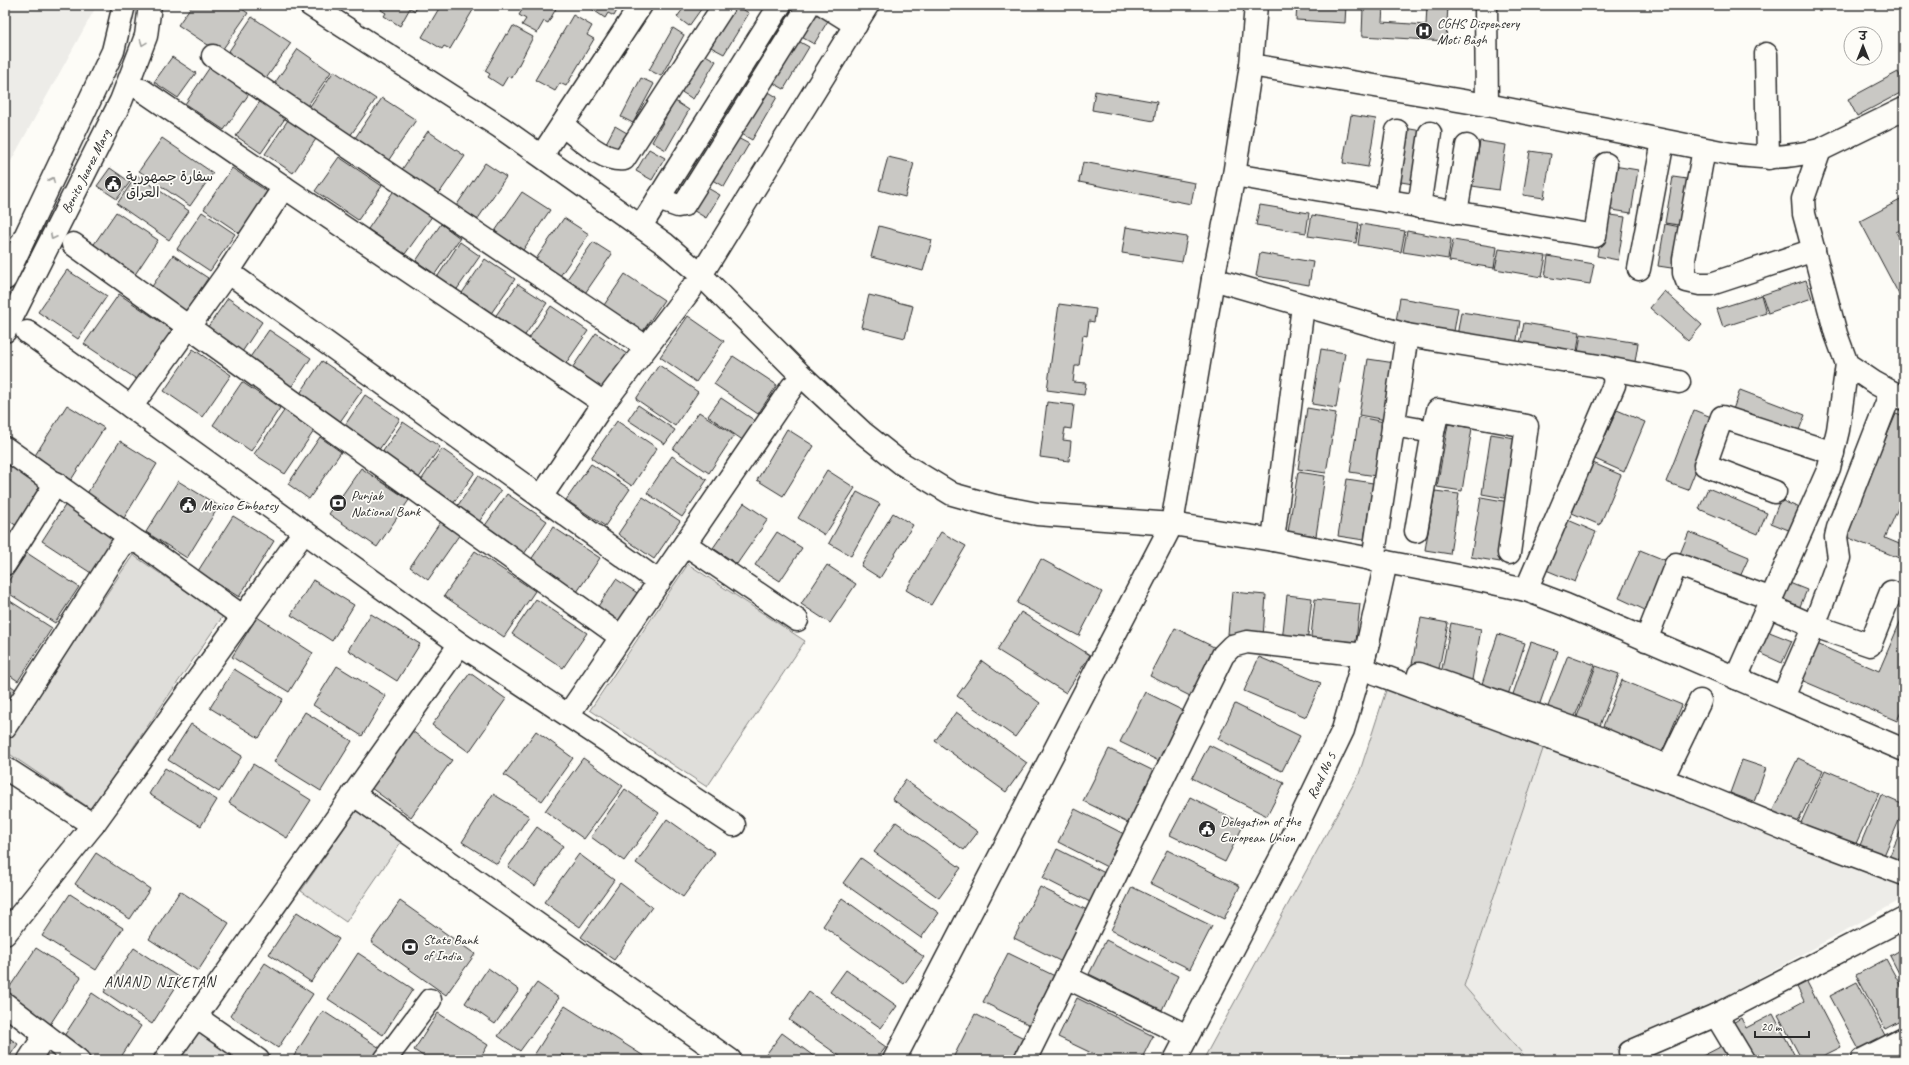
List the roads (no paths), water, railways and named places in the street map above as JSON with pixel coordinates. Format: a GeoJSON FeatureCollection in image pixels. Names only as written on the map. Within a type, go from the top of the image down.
{"type":"FeatureCollection","features":[{"type":"Feature","properties":{"kind":"street","name":"Benito Juarez Marg"},"geometry":{"type":"LineString","coordinates":[[5,279],[113,51],[124,5]]}},
{"type":"Feature","properties":{"kind":"street","name":"Benito Juarez Marg"},"geometry":{"type":"LineString","coordinates":[[5,331],[121,101],[146,36],[150,5]]}},
{"type":"Feature","properties":{"kind":"street"},"geometry":{"type":"LineString","coordinates":[[310,5],[542,155],[641,226],[696,282],[801,375],[862,432],[901,463],[952,494],[995,506],[1037,514],[1172,524],[1273,540],[1526,590],[1736,678],[1902,742]]}},
{"type":"Feature","properties":{"kind":"street"},"geometry":{"type":"LineString","coordinates":[[542,155],[641,5]]}},
{"type":"Feature","properties":{"kind":"street"},"geometry":{"type":"LineString","coordinates":[[562,125],[599,152],[617,160],[624,159],[724,5]]}},
{"type":"Feature","properties":{"kind":"street"},"geometry":{"type":"LineString","coordinates":[[641,226],[780,5]]}},
{"type":"Feature","properties":{"kind":"street"},"geometry":{"type":"LineString","coordinates":[[658,199],[678,206],[684,205],[809,5]]}},
{"type":"Feature","properties":{"kind":"street"},"geometry":{"type":"LineString","coordinates":[[824,5],[856,25]]}},
{"type":"Feature","properties":{"kind":"street"},"geometry":{"type":"LineString","coordinates":[[894,1060],[1172,524],[1213,279],[1234,175],[1251,65],[1256,5]]}},
{"type":"Feature","properties":{"kind":"street"},"geometry":{"type":"LineString","coordinates":[[1486,5],[1487,105]]}},
{"type":"Feature","properties":{"kind":"street"},"geometry":{"type":"LineString","coordinates":[[541,496],[604,403],[696,282],[867,6]]}},
{"type":"Feature","properties":{"kind":"street"},"geometry":{"type":"LineString","coordinates":[[1766,54],[1768,158]]}},
{"type":"Feature","properties":{"kind":"street"},"geometry":{"type":"LineString","coordinates":[[212,56],[646,348]]}},
{"type":"Feature","properties":{"kind":"street"},"geometry":{"type":"LineString","coordinates":[[1251,65],[1487,105],[1731,154],[1768,158],[1790,157],[1820,150],[1904,109]]}},
{"type":"Feature","properties":{"kind":"street"},"geometry":{"type":"LineString","coordinates":[[142,90],[604,403]]}},
{"type":"Feature","properties":{"kind":"street"},"geometry":{"type":"LineString","coordinates":[[1386,201],[1397,131]]}},
{"type":"Feature","properties":{"kind":"street"},"geometry":{"type":"LineString","coordinates":[[1419,207],[1430,133]]}},
{"type":"Feature","properties":{"kind":"street"},"geometry":{"type":"LineString","coordinates":[[1639,269],[1663,141]]}},
{"type":"Feature","properties":{"kind":"street"},"geometry":{"type":"LineString","coordinates":[[1456,213],[1467,146]]}},
{"type":"Feature","properties":{"kind":"street"},"geometry":{"type":"LineString","coordinates":[[1704,149],[1684,259],[1684,273],[1687,281],[1700,284],[1711,284],[1814,250]]}},
{"type":"Feature","properties":{"kind":"street"},"geometry":{"type":"LineString","coordinates":[[1736,678],[1829,468],[1839,425],[1847,364],[1836,334],[1804,214],[1804,199],[1820,150]]}},
{"type":"Feature","properties":{"kind":"street"},"geometry":{"type":"LineString","coordinates":[[1234,175],[1595,236],[1606,164]]}},
{"type":"Feature","properties":{"kind":"street"},"geometry":{"type":"LineString","coordinates":[[131,407],[228,272],[284,187]]}},
{"type":"Feature","properties":{"kind":"street"},"geometry":{"type":"LineString","coordinates":[[73,244],[621,638]]}},
{"type":"Feature","properties":{"kind":"street"},"geometry":{"type":"LineString","coordinates":[[228,272],[659,582]]}},
{"type":"Feature","properties":{"kind":"street"},"geometry":{"type":"LineString","coordinates":[[1213,279],[1408,335],[1607,368],[1679,382]]}},
{"type":"Feature","properties":{"kind":"street"},"geometry":{"type":"LineString","coordinates":[[1273,540],[1303,306]]}},
{"type":"Feature","properties":{"kind":"street"},"geometry":{"type":"LineString","coordinates":[[27,332],[460,644],[734,824]]}},
{"type":"Feature","properties":{"kind":"street","name":"Road No 5"},"geometry":{"type":"LineString","coordinates":[[1175,1060],[1292,838],[1343,730],[1363,661],[1379,561],[1394,425],[1408,335]]}},
{"type":"Feature","properties":{"kind":"street"},"geometry":{"type":"LineString","coordinates":[[1783,697],[1814,626],[1839,558],[1836,537],[1840,523],[1898,395],[1847,364]]}},
{"type":"Feature","properties":{"kind":"street"},"geometry":{"type":"LineString","coordinates":[[1526,590],[1614,385],[1615,376],[1607,368]]}},
{"type":"Feature","properties":{"kind":"street"},"geometry":{"type":"LineString","coordinates":[[568,715],[792,387]]}},
{"type":"Feature","properties":{"kind":"street"},"geometry":{"type":"LineString","coordinates":[[1416,531],[1438,410],[1527,426],[1509,553]]}},
{"type":"Feature","properties":{"kind":"street"},"geometry":{"type":"LineString","coordinates":[[1775,492],[1706,465],[1722,417],[1833,453]]}},
{"type":"Feature","properties":{"kind":"street"},"geometry":{"type":"LineString","coordinates":[[1394,425],[1433,432]]}},
{"type":"Feature","properties":{"kind":"street"},"geometry":{"type":"LineString","coordinates":[[5,448],[243,617]]}},
{"type":"Feature","properties":{"kind":"street"},"geometry":{"type":"LineString","coordinates":[[5,564],[56,483]]}},
{"type":"Feature","properties":{"kind":"street"},"geometry":{"type":"LineString","coordinates":[[1810,512],[1840,523]]}},
{"type":"Feature","properties":{"kind":"street"},"geometry":{"type":"LineString","coordinates":[[5,934],[93,825],[304,532]]}},
{"type":"Feature","properties":{"kind":"street"},"geometry":{"type":"LineString","coordinates":[[5,727],[121,547],[128,542],[137,542]]}},
{"type":"Feature","properties":{"kind":"street"},"geometry":{"type":"LineString","coordinates":[[685,544],[797,620]]}},
{"type":"Feature","properties":{"kind":"street"},"geometry":{"type":"LineString","coordinates":[[1646,640],[1676,564],[1770,603],[1814,626],[1870,645],[1891,592]]}},
{"type":"Feature","properties":{"kind":"street"},"geometry":{"type":"LineString","coordinates":[[1025,1060],[1223,654],[1232,646],[1247,642],[1363,661],[1394,681],[1690,790],[1802,836],[1904,874]]}},
{"type":"Feature","properties":{"kind":"street"},"geometry":{"type":"LineString","coordinates":[[165,1060],[460,644]]}},
{"type":"Feature","properties":{"kind":"street"},"geometry":{"type":"LineString","coordinates":[[1394,681],[1398,667],[1590,734],[1668,767],[1700,701]]}},
{"type":"Feature","properties":{"kind":"street"},"geometry":{"type":"LineString","coordinates":[[5,768],[93,825]]}},
{"type":"Feature","properties":{"kind":"street"},"geometry":{"type":"LineString","coordinates":[[353,794],[730,1060]]}},
{"type":"Feature","properties":{"kind":"street"},"geometry":{"type":"LineString","coordinates":[[1630,1052],[1716,1015],[1904,918]]}},
{"type":"Feature","properties":{"kind":"street"},"geometry":{"type":"LineString","coordinates":[[1066,978],[1187,1036]]}},
{"type":"Feature","properties":{"kind":"street"},"geometry":{"type":"LineString","coordinates":[[385,1060],[430,1000]]}},
{"type":"Feature","properties":{"kind":"street"},"geometry":{"type":"LineString","coordinates":[[5,1004],[78,1060]]}},
{"type":"Feature","properties":{"kind":"street"},"geometry":{"type":"LineString","coordinates":[[1716,1015],[1743,1060]]}},
{"type":"Feature","properties":{"kind":"street"},"geometry":{"type":"LineString","coordinates":[[196,1017],[258,1060]]}},
{"type":"Feature","properties":{"kind":"street"},"geometry":{"type":"LineString","coordinates":[[29,1060],[45,1035]]}},
{"type":"Feature","properties":{"kind":"street"},"geometry":{"type":"LineString","coordinates":[[1862,1060],[1904,1038]]}},
{"type":"Feature","properties":{"kind":"place","name":"CGHS Dispensery Moti Bagh"},"geometry":{"type":"Point","coordinates":[1424,31]}},
{"type":"Feature","properties":{"kind":"place","name":"سفارة جمهورية العراق"},"geometry":{"type":"Point","coordinates":[113,184]}},
{"type":"Feature","properties":{"kind":"place","name":"Punjab National Bank"},"geometry":{"type":"Point","coordinates":[338,503]}},
{"type":"Feature","properties":{"kind":"place","name":"Mexico Embassy"},"geometry":{"type":"Point","coordinates":[188,505]}},
{"type":"Feature","properties":{"kind":"place","name":"Delegation of the European Union"},"geometry":{"type":"Point","coordinates":[1207,829]}},
{"type":"Feature","properties":{"kind":"place","name":"State Bank of India"},"geometry":{"type":"Point","coordinates":[410,947]}},
{"type":"Feature","properties":{"kind":"district","name":"ANAND NIKETAN"},"geometry":{"type":"Point","coordinates":[160,982]}}]}
